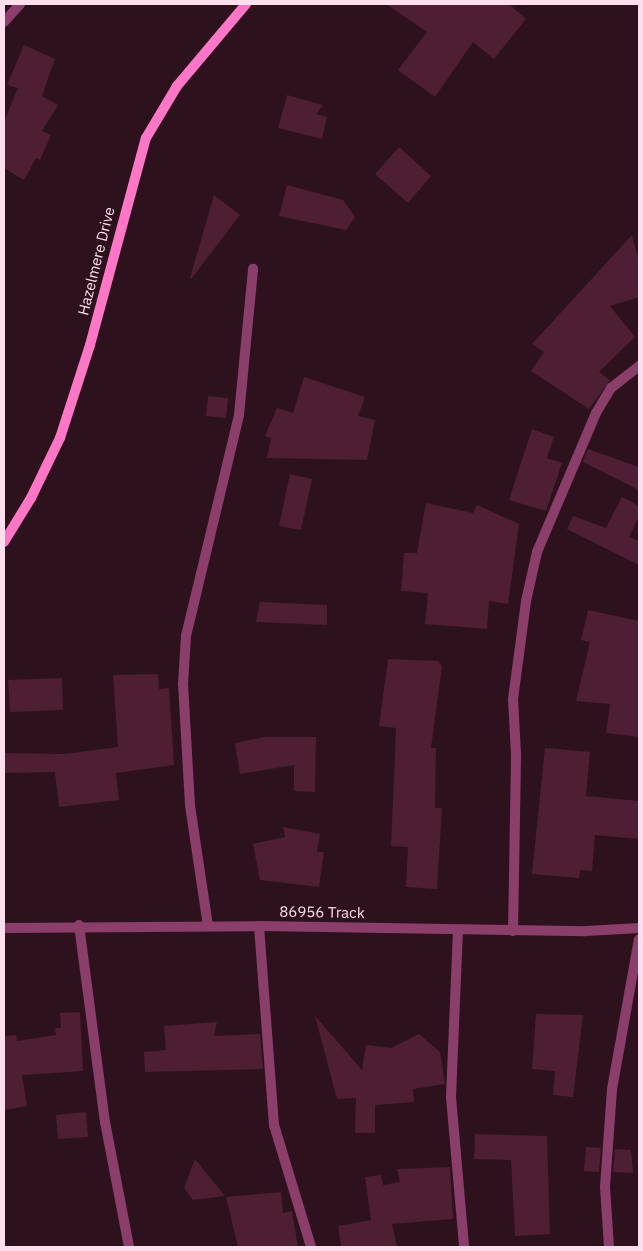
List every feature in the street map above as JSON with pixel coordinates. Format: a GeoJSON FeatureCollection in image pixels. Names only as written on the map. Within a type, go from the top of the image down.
{"type":"FeatureCollection","features":[{"type":"Feature","properties":{"kind":"street"},"geometry":{"type":"LineString","coordinates":[[4,22],[20,4]]}},
{"type":"Feature","properties":{"kind":"street","name":"Hazelmere Drive"},"geometry":{"type":"LineString","coordinates":[[4,542],[31,498],[60,438],[90,345],[146,138],[177,86],[246,4]]}},
{"type":"Feature","properties":{"kind":"street"},"geometry":{"type":"LineString","coordinates":[[208,926],[190,805],[183,684],[186,636],[239,415],[253,269]]}},
{"type":"Feature","properties":{"kind":"street"},"geometry":{"type":"LineString","coordinates":[[513,931],[513,699],[530,584],[541,543],[596,413],[611,388],[639,366]]}},
{"type":"Feature","properties":{"kind":"street"},"geometry":{"type":"LineString","coordinates":[[79,925],[105,1122],[129,1247]]}},
{"type":"Feature","properties":{"kind":"street","name":"86956 Track"},"geometry":{"type":"LineString","coordinates":[[4,928],[79,925],[259,926],[513,931],[639,928]]}},
{"type":"Feature","properties":{"kind":"street"},"geometry":{"type":"LineString","coordinates":[[259,926],[274,1125],[311,1247]]}},
{"type":"Feature","properties":{"kind":"street"},"geometry":{"type":"LineString","coordinates":[[458,930],[451,1097],[464,1247]]}},
{"type":"Feature","properties":{"kind":"street"},"geometry":{"type":"LineString","coordinates":[[609,1247],[605,1186],[612,1089],[639,939]]}},
{"type":"Feature","properties":{"kind":"building"},"geometry":{"type":"Polygon","coordinates":[[[386,4],[509,4],[526,19],[494,59],[473,42],[435,97],[398,70],[427,32],[386,4]]]}},
{"type":"Feature","properties":{"kind":"building"},"geometry":{"type":"Polygon","coordinates":[[[24,45],[55,59],[42,96],[58,105],[42,131],[51,135],[40,160],[36,158],[24,180],[4,168],[4,122],[18,88],[7,85],[24,45]]]}},
{"type":"Feature","properties":{"kind":"building"},"geometry":{"type":"Polygon","coordinates":[[[287,95],[323,105],[316,114],[327,117],[322,139],[278,128],[287,95]]]}},
{"type":"Feature","properties":{"kind":"building"},"geometry":{"type":"Polygon","coordinates":[[[399,147],[431,176],[408,203],[375,174],[399,147]]]}},
{"type":"Feature","properties":{"kind":"building"},"geometry":{"type":"Polygon","coordinates":[[[287,185],[343,200],[355,217],[346,230],[279,216],[287,185]]]}},
{"type":"Feature","properties":{"kind":"building"},"geometry":{"type":"Polygon","coordinates":[[[214,195],[240,215],[192,278],[190,278],[214,195]]]}},
{"type":"Feature","properties":{"kind":"building"},"geometry":{"type":"Polygon","coordinates":[[[632,235],[639,262],[639,297],[610,306],[635,337],[599,372],[610,380],[589,409],[531,371],[544,352],[532,344],[632,235]]]}},
{"type":"Feature","properties":{"kind":"building"},"geometry":{"type":"Polygon","coordinates":[[[304,377],[365,397],[358,416],[375,420],[367,460],[267,458],[271,438],[265,436],[277,408],[293,413],[304,377]]]}},
{"type":"Feature","properties":{"kind":"building"},"geometry":{"type":"Polygon","coordinates":[[[208,396],[228,398],[226,418],[206,416],[208,396]]]}},
{"type":"Feature","properties":{"kind":"building"},"geometry":{"type":"Polygon","coordinates":[[[532,429],[554,437],[547,458],[562,463],[546,511],[509,500],[532,429]]]}},
{"type":"Feature","properties":{"kind":"building"},"geometry":{"type":"Polygon","coordinates":[[[588,449],[639,467],[639,490],[583,462],[588,449]]]}},
{"type":"Feature","properties":{"kind":"building"},"geometry":{"type":"Polygon","coordinates":[[[290,474],[312,479],[301,530],[279,526],[290,474]]]}},
{"type":"Feature","properties":{"kind":"building"},"geometry":{"type":"Polygon","coordinates":[[[622,497],[639,506],[639,516],[629,537],[639,541],[639,565],[567,529],[573,516],[606,528],[622,497]]]}},
{"type":"Feature","properties":{"kind":"building"},"geometry":{"type":"Polygon","coordinates":[[[426,503],[473,513],[477,505],[519,524],[508,604],[489,601],[487,629],[425,624],[428,593],[401,591],[404,553],[417,553],[426,503]]]}},
{"type":"Feature","properties":{"kind":"building"},"geometry":{"type":"Polygon","coordinates":[[[260,602],[327,605],[327,625],[256,622],[260,602]]]}},
{"type":"Feature","properties":{"kind":"building"},"geometry":{"type":"Polygon","coordinates":[[[588,610],[639,621],[639,737],[606,733],[610,704],[576,701],[590,642],[581,640],[588,610]]]}},
{"type":"Feature","properties":{"kind":"building"},"geometry":{"type":"Polygon","coordinates":[[[388,659],[438,661],[442,666],[431,748],[436,748],[435,808],[442,808],[437,889],[406,887],[408,847],[391,846],[396,728],[379,726],[388,659]]]}},
{"type":"Feature","properties":{"kind":"building"},"geometry":{"type":"Polygon","coordinates":[[[158,674],[159,689],[169,688],[174,765],[116,773],[119,800],[59,807],[55,772],[4,773],[4,753],[64,754],[118,747],[113,675],[158,674]]]}},
{"type":"Feature","properties":{"kind":"building"},"geometry":{"type":"Polygon","coordinates":[[[62,678],[63,710],[10,712],[8,680],[62,678]]]}},
{"type":"Feature","properties":{"kind":"building"},"geometry":{"type":"Polygon","coordinates":[[[265,737],[316,737],[315,792],[294,791],[294,765],[240,774],[235,743],[265,737]]]}},
{"type":"Feature","properties":{"kind":"building"},"geometry":{"type":"Polygon","coordinates":[[[545,748],[590,752],[586,796],[639,801],[639,839],[595,835],[592,871],[580,870],[579,878],[532,874],[545,748]]]}},
{"type":"Feature","properties":{"kind":"building"},"geometry":{"type":"Polygon","coordinates":[[[283,827],[320,834],[317,852],[324,852],[319,887],[260,880],[253,844],[285,837],[283,827]]]}},
{"type":"Feature","properties":{"kind":"building"},"geometry":{"type":"Polygon","coordinates":[[[80,1012],[83,1071],[22,1075],[27,1106],[4,1110],[4,1036],[16,1035],[17,1041],[56,1035],[55,1028],[61,1028],[60,1013],[80,1012]]]}},
{"type":"Feature","properties":{"kind":"building"},"geometry":{"type":"Polygon","coordinates":[[[536,1014],[583,1015],[573,1097],[553,1095],[555,1071],[532,1069],[536,1014]]]}},
{"type":"Feature","properties":{"kind":"building"},"geometry":{"type":"Polygon","coordinates":[[[315,1016],[362,1070],[366,1045],[391,1048],[419,1034],[440,1052],[445,1084],[413,1089],[414,1102],[375,1105],[375,1133],[355,1133],[356,1098],[337,1099],[315,1016]]]}},
{"type":"Feature","properties":{"kind":"building"},"geometry":{"type":"Polygon","coordinates":[[[217,1022],[214,1036],[260,1034],[263,1069],[145,1072],[144,1052],[166,1050],[164,1026],[217,1022]]]}},
{"type":"Feature","properties":{"kind":"building"},"geometry":{"type":"Polygon","coordinates":[[[86,1112],[88,1137],[58,1139],[56,1115],[86,1112]]]}},
{"type":"Feature","properties":{"kind":"building"},"geometry":{"type":"Polygon","coordinates":[[[475,1134],[547,1136],[550,1234],[515,1236],[511,1160],[474,1159],[475,1134]]]}},
{"type":"Feature","properties":{"kind":"building"},"geometry":{"type":"Polygon","coordinates":[[[586,1147],[601,1148],[599,1172],[584,1171],[586,1147]]]}},
{"type":"Feature","properties":{"kind":"building"},"geometry":{"type":"Polygon","coordinates":[[[615,1149],[631,1150],[633,1173],[613,1172],[615,1149]]]}},
{"type":"Feature","properties":{"kind":"building"},"geometry":{"type":"Polygon","coordinates":[[[195,1159],[225,1196],[193,1200],[184,1188],[195,1159]]]}},
{"type":"Feature","properties":{"kind":"building"},"geometry":{"type":"Polygon","coordinates":[[[450,1167],[453,1219],[392,1224],[397,1247],[341,1247],[338,1226],[371,1220],[365,1177],[381,1175],[383,1185],[400,1182],[397,1169],[450,1167]]]}},
{"type":"Feature","properties":{"kind":"building"},"geometry":{"type":"Polygon","coordinates":[[[281,1192],[283,1213],[292,1211],[298,1247],[238,1247],[226,1197],[281,1192]]]}}]}
